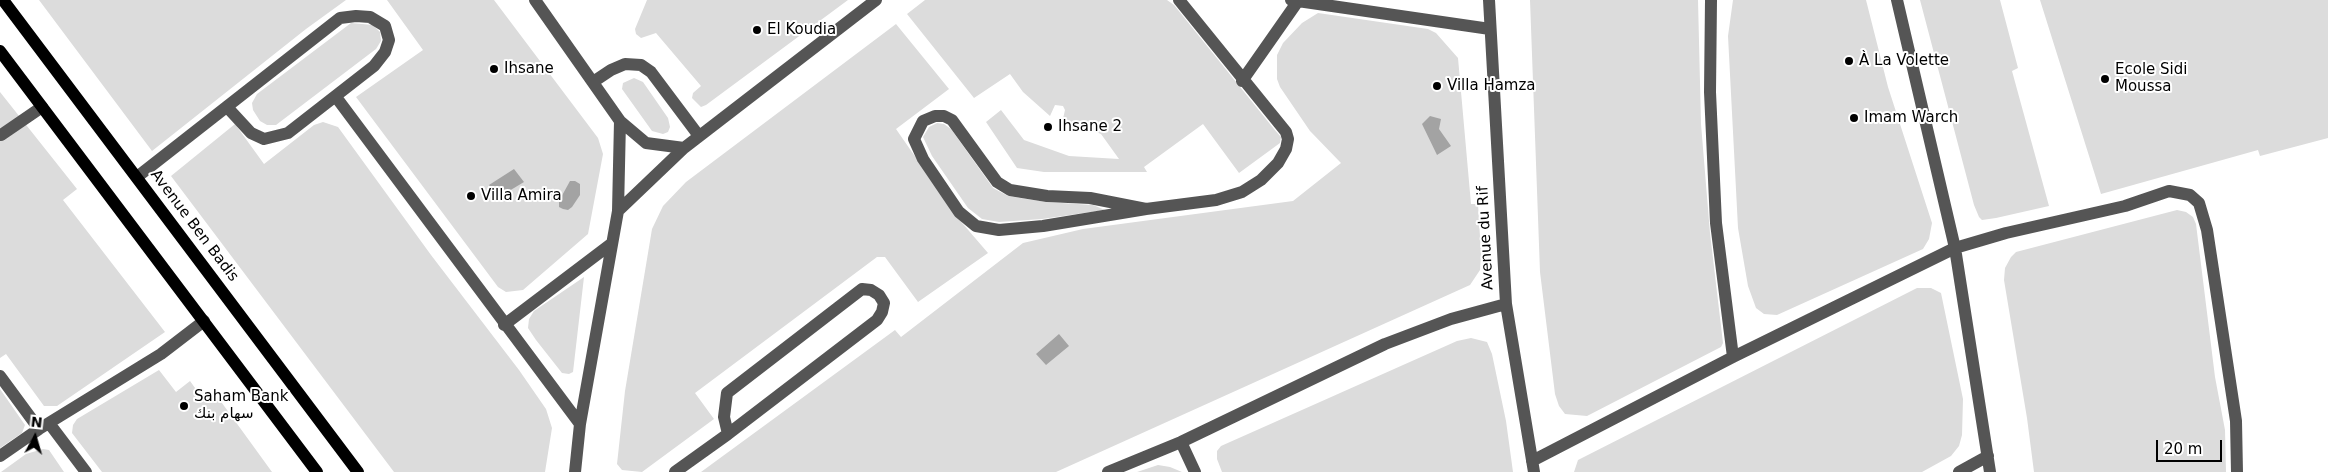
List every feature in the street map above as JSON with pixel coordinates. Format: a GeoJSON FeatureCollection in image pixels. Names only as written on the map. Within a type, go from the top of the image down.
{"type":"FeatureCollection","features":[{"type":"Feature","properties":{"kind":"main road","name":"Avenue Ben Badis"},"geometry":{"type":"LineString","coordinates":[[4,0],[358,472]]}},
{"type":"Feature","properties":{"kind":"main road"},"geometry":{"type":"LineString","coordinates":[[0,52],[317,472]]}},
{"type":"Feature","properties":{"kind":"street"},"geometry":{"type":"LineString","coordinates":[[536,0],[620,121],[646,143],[684,148]]}},
{"type":"Feature","properties":{"kind":"street"},"geometry":{"type":"LineString","coordinates":[[618,211],[684,148],[876,0]]}},
{"type":"Feature","properties":{"kind":"street"},"geometry":{"type":"LineString","coordinates":[[1146,209],[1090,198],[1047,196],[1010,190],[997,182],[952,120],[944,116],[935,116],[922,121],[914,139],[924,159],[960,212],[976,226],[999,230],[1043,226],[1146,209],[1216,200],[1242,192],[1261,180],[1278,163],[1286,149],[1288,139],[1286,132],[1242,81],[1179,0]]}},
{"type":"Feature","properties":{"kind":"street"},"geometry":{"type":"LineString","coordinates":[[1242,81],[1294,0],[1490,29]]}},
{"type":"Feature","properties":{"kind":"street","name":"Avenue du Rif"},"geometry":{"type":"LineString","coordinates":[[1489,0],[1506,304],[1533,467]]}},
{"type":"Feature","properties":{"kind":"street"},"geometry":{"type":"LineString","coordinates":[[1711,0],[1710,92],[1716,223],[1733,357]]}},
{"type":"Feature","properties":{"kind":"street"},"geometry":{"type":"LineString","coordinates":[[1897,0],[1955,248],[1990,472]]}},
{"type":"Feature","properties":{"kind":"street"},"geometry":{"type":"LineString","coordinates":[[137,177],[340,18],[370,17],[385,26],[389,40],[385,52],[374,66],[336,98],[288,133],[264,139],[251,133],[227,107]]}},
{"type":"Feature","properties":{"kind":"street"},"geometry":{"type":"LineString","coordinates":[[593,82],[611,70],[625,64],[641,65],[651,72],[699,136]]}},
{"type":"Feature","properties":{"kind":"street"},"geometry":{"type":"LineString","coordinates":[[336,98],[580,424]]}},
{"type":"Feature","properties":{"kind":"street"},"geometry":{"type":"LineString","coordinates":[[1,134],[42,107]]}},
{"type":"Feature","properties":{"kind":"street"},"geometry":{"type":"LineString","coordinates":[[575,472],[580,424],[618,211],[620,121]]}},
{"type":"Feature","properties":{"kind":"street"},"geometry":{"type":"LineString","coordinates":[[1533,467],[1733,357],[1955,248],[2006,233],[2125,206],[2169,191],[2190,195],[2199,203],[2207,230],[2236,421],[2237,472]]}},
{"type":"Feature","properties":{"kind":"street"},"geometry":{"type":"LineString","coordinates":[[504,324],[611,244]]}},
{"type":"Feature","properties":{"kind":"street"},"geometry":{"type":"LineString","coordinates":[[675,472],[728,434],[877,320],[882,312],[884,303],[880,295],[871,290],[862,289],[727,393],[724,417],[728,434]]}},
{"type":"Feature","properties":{"kind":"street"},"geometry":{"type":"LineString","coordinates":[[1108,472],[1181,442],[1385,344],[1450,319],[1506,304]]}},
{"type":"Feature","properties":{"kind":"street"},"geometry":{"type":"LineString","coordinates":[[0,456],[44,426],[160,354],[204,321]]}},
{"type":"Feature","properties":{"kind":"street"},"geometry":{"type":"LineString","coordinates":[[0,376],[86,472]]}},
{"type":"Feature","properties":{"kind":"street"},"geometry":{"type":"LineString","coordinates":[[1181,442],[1195,472]]}},
{"type":"Feature","properties":{"kind":"street"},"geometry":{"type":"LineString","coordinates":[[1959,472],[1988,456]]}},
{"type":"Feature","properties":{"kind":"shaded area"},"geometry":{"type":"Polygon","coordinates":[[[39,0],[346,0],[306,29],[152,151],[39,0]]]}},
{"type":"Feature","properties":{"kind":"shaded area"},"geometry":{"type":"Polygon","coordinates":[[[387,0],[494,0],[598,138],[603,154],[588,234],[523,290],[506,292],[498,287],[356,97],[423,50],[387,0]]]}},
{"type":"Feature","properties":{"kind":"shaded area"},"geometry":{"type":"Polygon","coordinates":[[[647,0],[848,0],[701,107],[692,98],[693,93],[701,86],[656,33],[641,38],[636,34],[635,29],[647,0]]]}},
{"type":"Feature","properties":{"kind":"shaded area"},"geometry":{"type":"Polygon","coordinates":[[[925,0],[1167,0],[1174,5],[1281,137],[1280,143],[1239,173],[1203,124],[1144,167],[1147,172],[1044,172],[1017,168],[986,122],[1001,110],[1024,140],[1069,156],[1119,159],[1101,134],[1063,119],[1065,110],[1063,106],[1055,105],[1050,116],[1023,92],[1010,74],[974,98],[907,14],[925,0]]]}},
{"type":"Feature","properties":{"kind":"shaded area"},"geometry":{"type":"Polygon","coordinates":[[[1530,0],[1698,0],[1701,124],[1710,233],[1723,343],[1721,347],[1587,416],[1565,414],[1559,406],[1555,394],[1540,272],[1530,0]]]}},
{"type":"Feature","properties":{"kind":"shaded area"},"geometry":{"type":"Polygon","coordinates":[[[1733,0],[1866,0],[1888,87],[1932,223],[1929,239],[1923,249],[1777,315],[1764,314],[1756,308],[1748,286],[1738,228],[1728,36],[1733,0]]]}},
{"type":"Feature","properties":{"kind":"shaded area"},"geometry":{"type":"Polygon","coordinates":[[[1920,0],[2000,0],[2018,68],[2012,71],[2049,206],[1996,218],[1982,220],[1979,217],[1974,205],[1920,0]]]}},
{"type":"Feature","properties":{"kind":"shaded area"},"geometry":{"type":"Polygon","coordinates":[[[2040,0],[2328,0],[2328,138],[2260,156],[2258,150],[2101,194],[2040,0]]]}},
{"type":"Feature","properties":{"kind":"shaded area"},"geometry":{"type":"Polygon","coordinates":[[[1318,13],[1428,29],[1436,33],[1458,58],[1471,204],[1478,204],[1481,253],[1480,270],[1470,285],[1056,472],[701,472],[895,330],[901,337],[1023,243],[1083,229],[1293,201],[1341,163],[1310,131],[1280,87],[1277,79],[1277,55],[1283,43],[1302,23],[1318,13]]]}},
{"type":"Feature","properties":{"kind":"shaded area"},"geometry":{"type":"Polygon","coordinates":[[[351,23],[373,25],[380,32],[381,41],[376,49],[276,125],[267,125],[260,121],[253,110],[252,103],[257,94],[351,23]]]}},
{"type":"Feature","properties":{"kind":"shaded area"},"geometry":{"type":"Polygon","coordinates":[[[896,24],[949,89],[896,129],[957,217],[988,253],[918,302],[885,257],[877,257],[695,393],[714,419],[642,472],[622,470],[617,464],[625,391],[652,229],[663,206],[686,182],[896,24]]]}},
{"type":"Feature","properties":{"kind":"shaded area"},"geometry":{"type":"Polygon","coordinates":[[[634,78],[643,82],[668,118],[670,127],[668,132],[663,134],[652,131],[622,89],[623,83],[634,78]]]}},
{"type":"Feature","properties":{"kind":"shaded area"},"geometry":{"type":"Polygon","coordinates":[[[0,92],[77,189],[63,200],[165,332],[57,406],[44,406],[6,354],[0,358],[0,92]]]}},
{"type":"Feature","properties":{"kind":"shaded area"},"geometry":{"type":"Polygon","coordinates":[[[1430,116],[1441,119],[1439,129],[1451,146],[1437,155],[1422,124],[1430,116]]]}},
{"type":"Feature","properties":{"kind":"shaded area"},"geometry":{"type":"Polygon","coordinates":[[[323,122],[338,127],[546,409],[552,428],[545,472],[394,472],[171,176],[235,124],[264,164],[314,125],[323,122]]]}},
{"type":"Feature","properties":{"kind":"shaded area"},"geometry":{"type":"Polygon","coordinates":[[[937,123],[944,124],[951,129],[993,188],[1008,196],[1046,202],[1093,205],[1105,210],[1042,219],[999,222],[982,219],[968,208],[932,156],[923,137],[929,127],[937,123]]]}},
{"type":"Feature","properties":{"kind":"shaded area"},"geometry":{"type":"Polygon","coordinates":[[[514,169],[524,182],[499,197],[489,185],[514,169]]]}},
{"type":"Feature","properties":{"kind":"shaded area"},"geometry":{"type":"Polygon","coordinates":[[[570,181],[580,184],[580,195],[568,210],[559,207],[559,201],[570,181]]]}},
{"type":"Feature","properties":{"kind":"shaded area"},"geometry":{"type":"Polygon","coordinates":[[[2177,210],[2186,212],[2193,217],[2196,224],[2215,377],[2225,430],[2226,472],[2034,472],[2004,280],[2005,268],[2011,257],[2016,252],[2177,210]]]}},
{"type":"Feature","properties":{"kind":"shaded area"},"geometry":{"type":"Polygon","coordinates":[[[584,277],[573,372],[569,374],[562,373],[528,328],[529,319],[534,311],[584,277]]]}},
{"type":"Feature","properties":{"kind":"shaded area"},"geometry":{"type":"Polygon","coordinates":[[[1917,288],[1931,288],[1941,293],[1963,399],[1962,435],[1959,446],[1951,456],[1922,472],[1574,472],[1578,460],[1917,288]]]}},
{"type":"Feature","properties":{"kind":"shaded area"},"geometry":{"type":"Polygon","coordinates":[[[1059,334],[1069,346],[1046,365],[1036,354],[1059,334]]]}},
{"type":"Feature","properties":{"kind":"shaded area"},"geometry":{"type":"Polygon","coordinates":[[[1471,338],[1487,342],[1492,354],[1506,421],[1513,472],[1222,472],[1217,459],[1217,451],[1221,446],[1457,341],[1471,338]]]}},
{"type":"Feature","properties":{"kind":"shaded area"},"geometry":{"type":"Polygon","coordinates":[[[159,370],[176,392],[190,381],[203,399],[214,392],[272,472],[102,472],[72,433],[73,425],[77,419],[159,370]]]}},
{"type":"Feature","properties":{"kind":"shaded area"},"geometry":{"type":"Polygon","coordinates":[[[0,389],[25,425],[22,433],[0,448],[0,389]]]}},
{"type":"Feature","properties":{"kind":"shaded area"},"geometry":{"type":"Polygon","coordinates":[[[43,449],[49,450],[64,472],[1,472],[26,454],[43,449]]]}},
{"type":"Feature","properties":{"kind":"shaded area"},"geometry":{"type":"Polygon","coordinates":[[[1158,465],[1170,467],[1182,472],[1137,472],[1158,465]]]}},
{"type":"Feature","properties":{"kind":"place","name":"El Koudia"},"geometry":{"type":"Point","coordinates":[757,30]}},
{"type":"Feature","properties":{"kind":"place","name":"À La Volette"},"geometry":{"type":"Point","coordinates":[1849,61]}},
{"type":"Feature","properties":{"kind":"place","name":"Ihsane"},"geometry":{"type":"Point","coordinates":[494,69]}},
{"type":"Feature","properties":{"kind":"place","name":"Ecole Sidi Moussa"},"geometry":{"type":"Point","coordinates":[2105,79]}},
{"type":"Feature","properties":{"kind":"place","name":"Villa Hamza"},"geometry":{"type":"Point","coordinates":[1437,86]}},
{"type":"Feature","properties":{"kind":"place","name":"Imam Warch"},"geometry":{"type":"Point","coordinates":[1854,118]}},
{"type":"Feature","properties":{"kind":"place","name":"Ihsane 2"},"geometry":{"type":"Point","coordinates":[1048,127]}},
{"type":"Feature","properties":{"kind":"place","name":"Villa Amira"},"geometry":{"type":"Point","coordinates":[471,196]}},
{"type":"Feature","properties":{"kind":"place","name":"Saham Bank سهام بنك"},"geometry":{"type":"Point","coordinates":[184,406]}}]}
